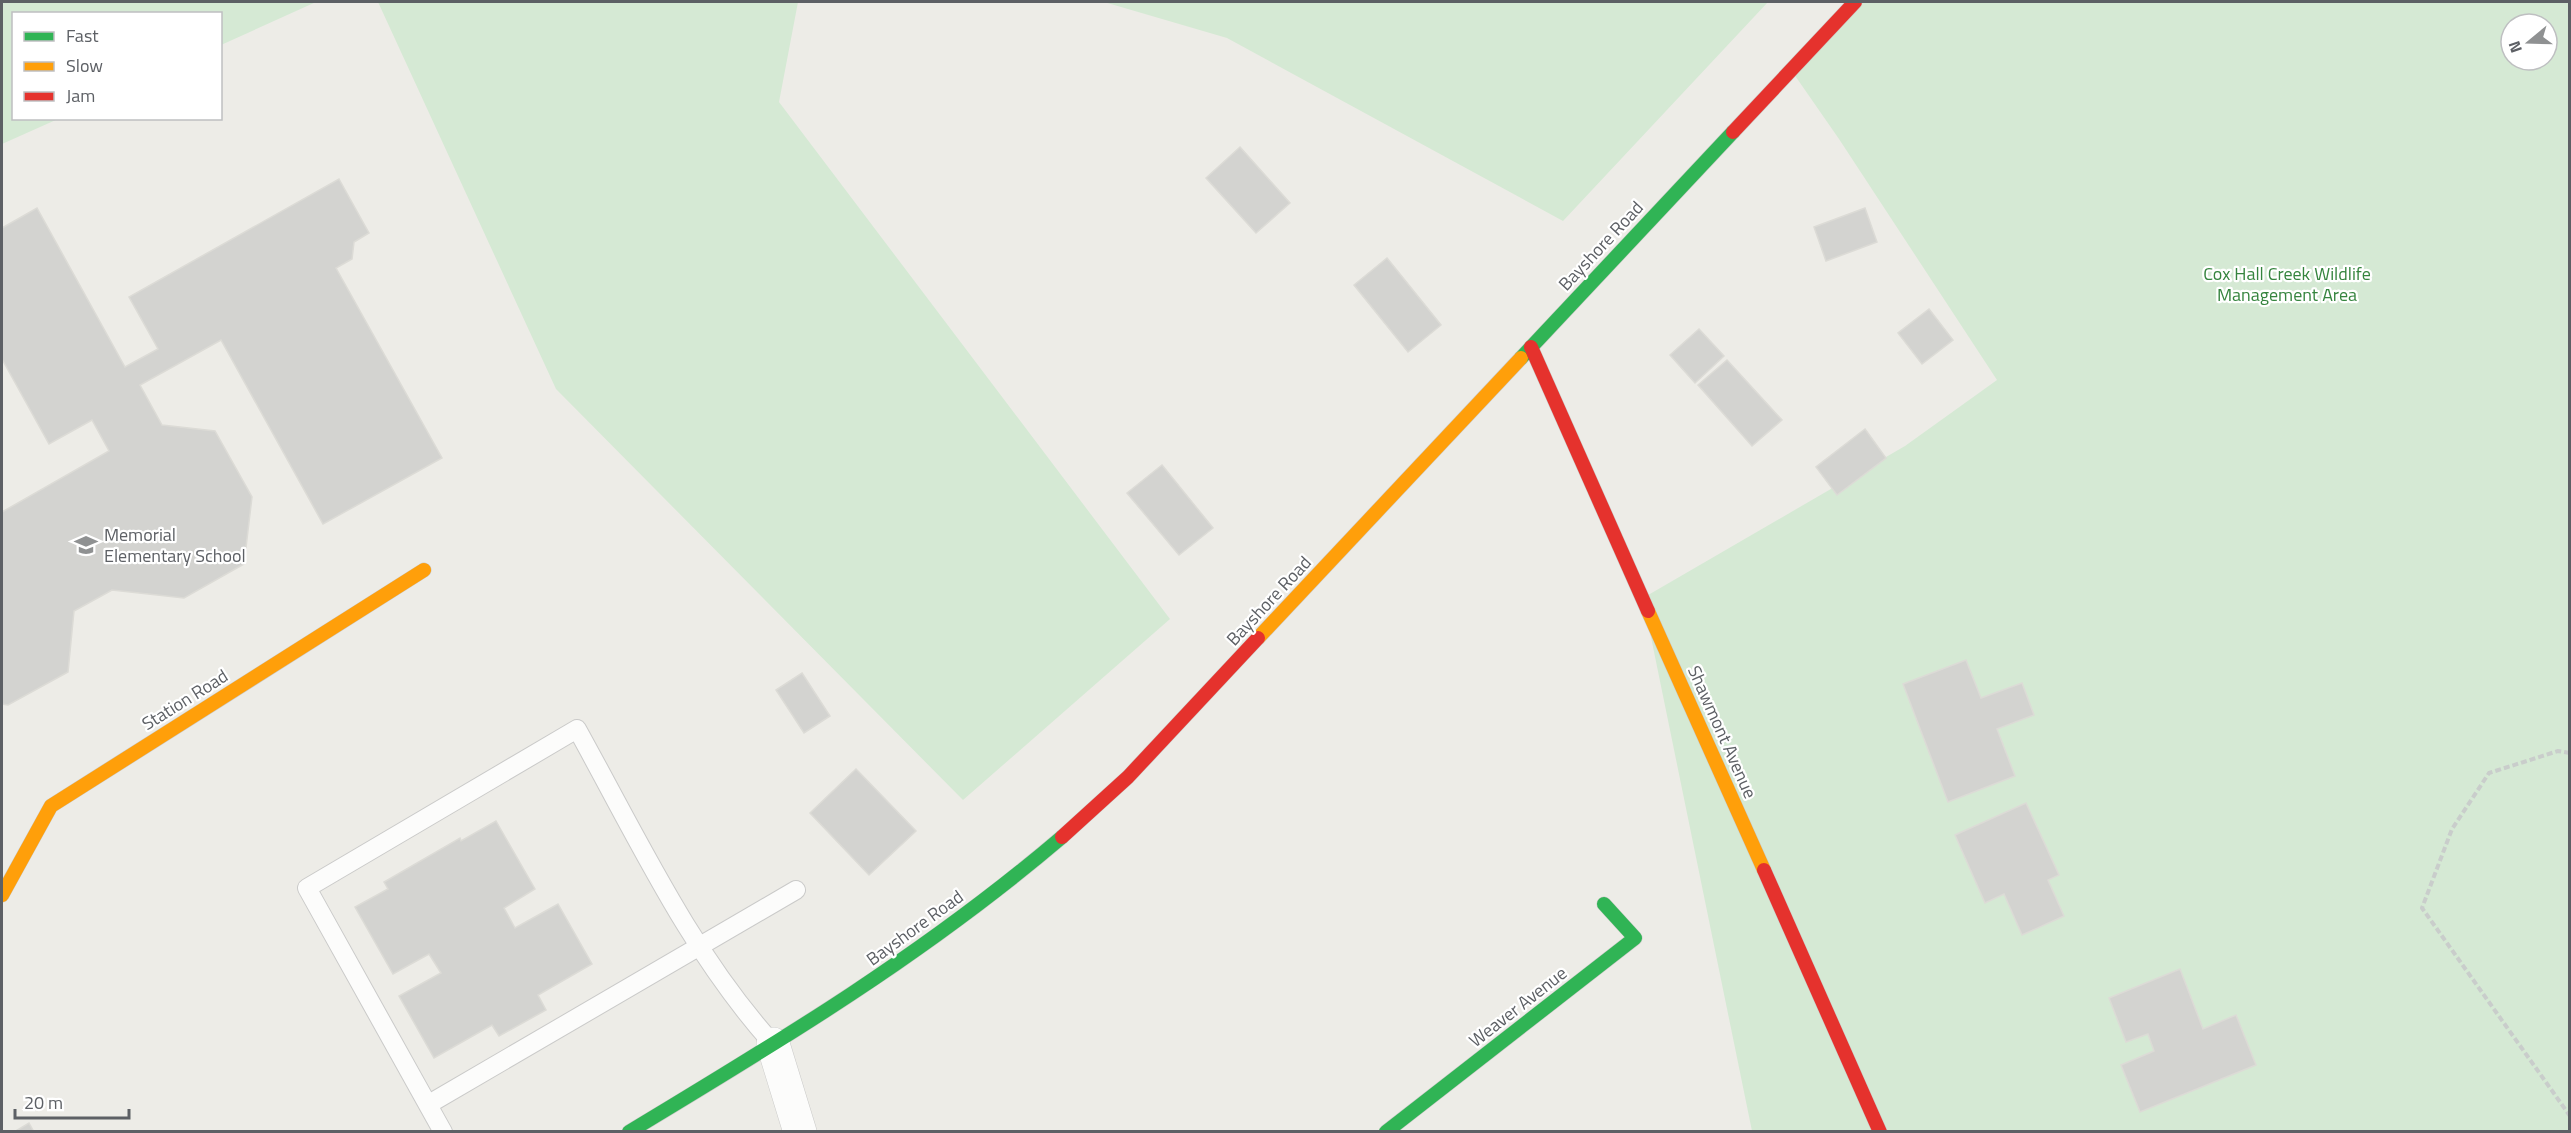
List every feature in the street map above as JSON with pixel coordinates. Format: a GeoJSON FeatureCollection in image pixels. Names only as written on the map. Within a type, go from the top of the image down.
{"type":"FeatureCollection","features":[{"type":"Feature","properties":{"kind":"street","name":"Bayshore Road"},"geometry":{"type":"LineString","coordinates":[[629,1131],[847,999],[907,958],[1067,834],[1128,777],[1855,2]]}},
{"type":"Feature","properties":{"kind":"street","name":"Shawmont Avenue"},"geometry":{"type":"LineString","coordinates":[[1531,347],[1880,1131]]}},
{"type":"Feature","properties":{"kind":"street","name":"Station Road"},"geometry":{"type":"LineString","coordinates":[[2,895],[51,806],[424,570]]}},
{"type":"Feature","properties":{"kind":"street","name":"Weaver Avenue"},"geometry":{"type":"LineString","coordinates":[[1386,1131],[1635,938],[1604,904]]}},
{"type":"Feature","properties":{"kind":"street"},"geometry":{"type":"LineString","coordinates":[[773,1044],[800,1131]]}},
{"type":"Feature","properties":{"kind":"lane"},"geometry":{"type":"LineString","coordinates":[[443,1131],[307,888],[577,729],[697,946],[743,1011],[773,1044]]}},
{"type":"Feature","properties":{"kind":"lane"},"geometry":{"type":"LineString","coordinates":[[429,1104],[796,890]]}},
{"type":"Feature","properties":{"kind":"path"},"geometry":{"type":"LineString","coordinates":[[2570,753],[2558,751],[2489,773],[2452,829],[2422,908],[2570,1116]]}},
{"type":"Feature","properties":{"kind":"green space"},"geometry":{"type":"Polygon","coordinates":[[[2,2],[316,2],[222,45],[222,12],[12,12],[12,120],[56,120],[2,144],[2,2]]]}},
{"type":"Feature","properties":{"kind":"green space"},"geometry":{"type":"Polygon","coordinates":[[[378,2],[798,2],[779,102],[1170,619],[963,800],[556,389],[378,2]]]}},
{"type":"Feature","properties":{"kind":"green space"},"geometry":{"type":"Polygon","coordinates":[[[1104,2],[1768,2],[1563,221],[1227,38],[1104,2]]]}},
{"type":"Feature","properties":{"kind":"green space","name":"Cox Hall Creek Wildlife Management Area"},"geometry":{"type":"Polygon","coordinates":[[[1851,2],[2569,2],[2569,1131],[1752,1131],[1643,598],[1905,446],[1997,380],[1789,67],[1851,2]]]}},
{"type":"Feature","properties":{"kind":"building"},"geometry":{"type":"Polygon","coordinates":[[[1240,147],[1290,203],[1256,233],[1206,178],[1240,147]]]}},
{"type":"Feature","properties":{"kind":"building"},"geometry":{"type":"Polygon","coordinates":[[[339,179],[369,233],[354,242],[352,259],[336,268],[442,458],[323,524],[221,340],[140,385],[162,425],[215,431],[252,497],[244,564],[184,598],[112,590],[74,611],[68,672],[8,705],[2,704],[2,512],[109,451],[92,420],[49,444],[2,359],[2,228],[37,208],[125,367],[158,349],[129,297],[339,179]]]}},
{"type":"Feature","properties":{"kind":"building"},"geometry":{"type":"Polygon","coordinates":[[[1865,208],[1877,242],[1826,261],[1814,227],[1865,208]]]}},
{"type":"Feature","properties":{"kind":"building"},"geometry":{"type":"Polygon","coordinates":[[[1387,258],[1441,325],[1408,352],[1354,285],[1387,258]]]}},
{"type":"Feature","properties":{"kind":"building"},"geometry":{"type":"Polygon","coordinates":[[[1929,309],[1953,340],[1922,364],[1898,333],[1929,309]]]}},
{"type":"Feature","properties":{"kind":"building"},"geometry":{"type":"Polygon","coordinates":[[[1699,329],[1724,356],[1695,383],[1670,355],[1699,329]]]}},
{"type":"Feature","properties":{"kind":"building"},"geometry":{"type":"Polygon","coordinates":[[[1727,360],[1782,420],[1752,446],[1698,385],[1727,360]]]}},
{"type":"Feature","properties":{"kind":"building"},"geometry":{"type":"Polygon","coordinates":[[[1865,429],[1886,458],[1837,495],[1816,467],[1865,429]]]}},
{"type":"Feature","properties":{"kind":"building"},"geometry":{"type":"Polygon","coordinates":[[[1162,465],[1213,528],[1179,555],[1127,493],[1162,465]]]}},
{"type":"Feature","properties":{"kind":"building"},"geometry":{"type":"Polygon","coordinates":[[[1966,660],[1981,698],[2022,683],[2034,715],[1997,729],[2015,776],[1948,802],[1903,684],[1966,660]]]}},
{"type":"Feature","properties":{"kind":"building"},"geometry":{"type":"Polygon","coordinates":[[[802,673],[830,716],[804,733],[776,690],[802,673]]]}},
{"type":"Feature","properties":{"kind":"building"},"geometry":{"type":"Polygon","coordinates":[[[856,769],[916,831],[869,875],[810,813],[856,769]]]}},
{"type":"Feature","properties":{"kind":"building"},"geometry":{"type":"Polygon","coordinates":[[[2026,803],[2059,875],[2048,880],[2064,916],[2022,935],[2004,894],[1985,903],[1955,835],[2026,803]]]}},
{"type":"Feature","properties":{"kind":"building"},"geometry":{"type":"Polygon","coordinates":[[[496,821],[535,889],[504,908],[515,928],[558,904],[592,964],[538,995],[546,1010],[499,1036],[492,1025],[434,1058],[399,996],[441,973],[429,954],[393,974],[355,907],[388,889],[384,882],[460,838],[461,841],[496,821]]]}},
{"type":"Feature","properties":{"kind":"building"},"geometry":{"type":"Polygon","coordinates":[[[2180,969],[2203,1029],[2236,1015],[2256,1065],[2140,1112],[2121,1065],[2154,1051],[2148,1034],[2126,1042],[2109,998],[2180,969]]]}},
{"type":"Feature","properties":{"kind":"building"},"geometry":{"type":"Polygon","coordinates":[[[29,1123],[34,1132],[14,1132],[29,1123]]]}},
{"type":"Feature","properties":{"kind":"traffic: fast"},"geometry":{"type":"LineString","coordinates":[[1521,358],[1733,132]]}},
{"type":"Feature","properties":{"kind":"traffic: fast"},"geometry":{"type":"LineString","coordinates":[[629,1132],[797,1029],[906,957],[1011,879],[1062,837]]}},
{"type":"Feature","properties":{"kind":"traffic: fast"},"geometry":{"type":"LineString","coordinates":[[1386,1132],[1635,938],[1604,904]]}},
{"type":"Feature","properties":{"kind":"traffic: slow"},"geometry":{"type":"LineString","coordinates":[[1258,638],[1521,358]]}},
{"type":"Feature","properties":{"kind":"traffic: slow"},"geometry":{"type":"LineString","coordinates":[[2,895],[51,806],[424,570]]}},
{"type":"Feature","properties":{"kind":"traffic: slow"},"geometry":{"type":"LineString","coordinates":[[1648,611],[1764,870]]}},
{"type":"Feature","properties":{"kind":"traffic: jam"},"geometry":{"type":"LineString","coordinates":[[1733,132],[1855,2]]}},
{"type":"Feature","properties":{"kind":"traffic: jam"},"geometry":{"type":"LineString","coordinates":[[1531,347],[1648,611]]}},
{"type":"Feature","properties":{"kind":"traffic: jam"},"geometry":{"type":"LineString","coordinates":[[1062,837],[1128,777],[1258,638]]}},
{"type":"Feature","properties":{"kind":"traffic: jam"},"geometry":{"type":"LineString","coordinates":[[1764,870],[1880,1132]]}},
{"type":"Feature","properties":{"kind":"place","name":"Memorial Elementary School"},"geometry":{"type":"Point","coordinates":[86,545]}}]}
